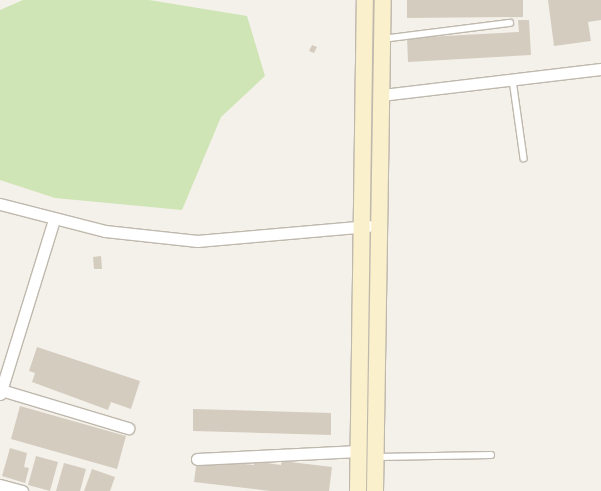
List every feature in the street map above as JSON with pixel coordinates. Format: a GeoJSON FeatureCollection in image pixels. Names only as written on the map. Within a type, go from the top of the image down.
{"type":"FeatureCollection","features":[{"type":"Feature","properties":{"kind":"street"},"geometry":{"type":"LineString","coordinates":[[358,491],[360,227],[365,0]]}},
{"type":"Feature","properties":{"kind":"street"},"geometry":{"type":"LineString","coordinates":[[376,491],[383,0]]}},
{"type":"Feature","properties":{"kind":"street"},"geometry":{"type":"LineString","coordinates":[[382,96],[601,69]]}},
{"type":"Feature","properties":{"kind":"street"},"geometry":{"type":"LineString","coordinates":[[0,204],[54,220],[104,231],[197,241],[379,225]]}},
{"type":"Feature","properties":{"kind":"street"},"geometry":{"type":"LineString","coordinates":[[54,220],[1,392],[128,428]]}},
{"type":"Feature","properties":{"kind":"street"},"geometry":{"type":"LineString","coordinates":[[197,459],[359,451]]}},
{"type":"Feature","properties":{"kind":"street"},"geometry":{"type":"LineString","coordinates":[[0,485],[22,491]]}},
{"type":"Feature","properties":{"kind":"lane"},"geometry":{"type":"LineString","coordinates":[[383,39],[510,23]]}},
{"type":"Feature","properties":{"kind":"lane"},"geometry":{"type":"LineString","coordinates":[[513,80],[524,158]]}},
{"type":"Feature","properties":{"kind":"lane"},"geometry":{"type":"LineString","coordinates":[[376,457],[491,455]]}},
{"type":"Feature","properties":{"kind":"green space"},"geometry":{"type":"Polygon","coordinates":[[[23,0],[149,0],[247,16],[265,76],[221,117],[182,210],[55,198],[0,180],[0,10],[23,0]]]}},
{"type":"Feature","properties":{"kind":"building"},"geometry":{"type":"Polygon","coordinates":[[[407,0],[523,0],[523,17],[407,18],[407,0]]]}},
{"type":"Feature","properties":{"kind":"building"},"geometry":{"type":"Polygon","coordinates":[[[548,0],[601,0],[601,20],[588,22],[591,41],[554,46],[548,0]]]}},
{"type":"Feature","properties":{"kind":"building"},"geometry":{"type":"Polygon","coordinates":[[[518,20],[529,20],[531,55],[408,62],[407,38],[519,32],[518,20]]]}},
{"type":"Feature","properties":{"kind":"building"},"geometry":{"type":"Polygon","coordinates":[[[312,45],[317,47],[314,53],[309,51],[312,45]]]}},
{"type":"Feature","properties":{"kind":"building"},"geometry":{"type":"Polygon","coordinates":[[[101,256],[102,269],[94,269],[93,257],[101,256]]]}},
{"type":"Feature","properties":{"kind":"building"},"geometry":{"type":"Polygon","coordinates":[[[37,347],[140,381],[131,409],[111,402],[108,410],[32,382],[35,373],[29,371],[37,347]]]}},
{"type":"Feature","properties":{"kind":"building"},"geometry":{"type":"Polygon","coordinates":[[[20,406],[126,436],[117,469],[11,439],[20,406]]]}},
{"type":"Feature","properties":{"kind":"building"},"geometry":{"type":"Polygon","coordinates":[[[193,409],[331,413],[331,435],[193,431],[193,409]]]}},
{"type":"Feature","properties":{"kind":"building"},"geometry":{"type":"Polygon","coordinates":[[[10,448],[27,453],[24,467],[29,468],[25,483],[2,476],[10,448]]]}},
{"type":"Feature","properties":{"kind":"building"},"geometry":{"type":"Polygon","coordinates":[[[36,456],[58,462],[50,491],[28,485],[36,456]]]}},
{"type":"Feature","properties":{"kind":"building"},"geometry":{"type":"Polygon","coordinates":[[[197,459],[254,465],[254,461],[281,465],[282,461],[332,467],[329,491],[270,491],[194,482],[197,459]]]}},
{"type":"Feature","properties":{"kind":"building"},"geometry":{"type":"Polygon","coordinates":[[[64,463],[86,469],[80,491],[56,491],[64,463]]]}},
{"type":"Feature","properties":{"kind":"building"},"geometry":{"type":"Polygon","coordinates":[[[92,469],[115,477],[110,491],[84,491],[92,469]]]}}]}
